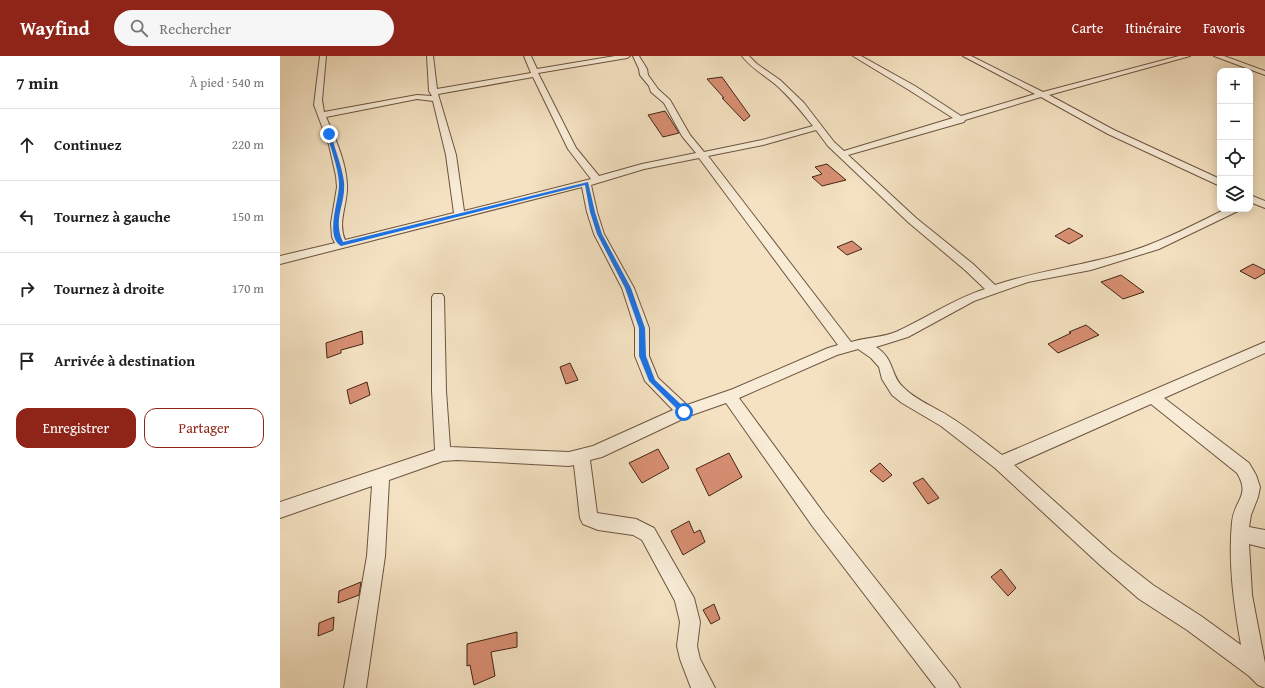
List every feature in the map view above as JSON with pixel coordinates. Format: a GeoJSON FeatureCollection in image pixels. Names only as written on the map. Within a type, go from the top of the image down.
{"type":"FeatureCollection","features":[{"type":"Feature","properties":{"kind":"street"},"geometry":{"type":"LineString","coordinates":[[323,56],[318,106],[322,115],[323,124],[332,142],[341,182],[341,198],[336,213],[336,233],[341,244]]}},
{"type":"Feature","properties":{"kind":"street"},"geometry":{"type":"LineString","coordinates":[[430,56],[435,94],[451,155],[459,215]]}},
{"type":"Feature","properties":{"kind":"street"},"geometry":{"type":"LineString","coordinates":[[527,56],[572,149],[592,182],[592,212],[599,234],[628,288],[642,328],[642,356],[652,381],[684,412]]}},
{"type":"Feature","properties":{"kind":"street"},"geometry":{"type":"LineString","coordinates":[[322,115],[627,56]]}},
{"type":"Feature","properties":{"kind":"street"},"geometry":{"type":"LineString","coordinates":[[636,56],[643,69],[644,75],[653,86],[654,90],[667,102],[678,124],[701,154],[854,346],[876,354],[885,365],[889,379],[897,391],[907,399],[946,422],[1001,463],[1106,559],[1146,592],[1194,623],[1260,673]]}},
{"type":"Feature","properties":{"kind":"street"},"geometry":{"type":"LineString","coordinates":[[745,56],[754,66],[776,82],[801,105],[831,144],[912,220],[969,267],[993,290]]}},
{"type":"Feature","properties":{"kind":"street"},"geometry":{"type":"LineString","coordinates":[[856,56],[912,88],[961,120]]}},
{"type":"Feature","properties":{"kind":"street"},"geometry":{"type":"LineString","coordinates":[[843,154],[1043,95],[1187,56]]}},
{"type":"Feature","properties":{"kind":"street"},"geometry":{"type":"LineString","coordinates":[[1217,56],[1265,74]]}},
{"type":"Feature","properties":{"kind":"street"},"geometry":{"type":"LineString","coordinates":[[970,57],[1111,132],[1217,182]]}},
{"type":"Feature","properties":{"kind":"street"},"geometry":{"type":"LineString","coordinates":[[280,260],[592,182],[642,167],[763,142],[817,127]]}},
{"type":"Feature","properties":{"kind":"street"},"geometry":{"type":"LineString","coordinates":[[1253,201],[1265,205]]}},
{"type":"Feature","properties":{"kind":"street"},"geometry":{"type":"LineString","coordinates":[[280,510],[443,454],[458,453],[569,459],[596,452],[684,412],[729,396],[833,351],[881,342],[903,334],[952,307],[993,290],[1026,279],[1091,266],[1155,247],[1228,212]]}},
{"type":"Feature","properties":{"kind":"street"},"geometry":{"type":"LineString","coordinates":[[438,297],[439,391],[443,454]]}},
{"type":"Feature","properties":{"kind":"street"},"geometry":{"type":"LineString","coordinates":[[1001,463],[1265,347]]}},
{"type":"Feature","properties":{"kind":"street"},"geometry":{"type":"LineString","coordinates":[[729,396],[819,521],[949,688]]}},
{"type":"Feature","properties":{"kind":"street"},"geometry":{"type":"LineString","coordinates":[[1152,396],[1244,468],[1251,483],[1250,494],[1241,518],[1240,548],[1245,616],[1260,673]]}},
{"type":"Feature","properties":{"kind":"street"},"geometry":{"type":"LineString","coordinates":[[581,456],[589,518],[598,522],[636,527],[648,534],[684,598],[690,622],[687,646],[699,681],[704,688]]}},
{"type":"Feature","properties":{"kind":"street"},"geometry":{"type":"LineString","coordinates":[[355,688],[374,570],[381,475]]}},
{"type":"Feature","properties":{"kind":"street"},"geometry":{"type":"LineString","coordinates":[[1241,534],[1265,539]]}},
{"type":"Feature","properties":{"kind":"building"},"geometry":{"type":"Polygon","coordinates":[[[722,77],[750,116],[744,121],[722,98],[724,98],[707,79],[722,77]]]}},
{"type":"Feature","properties":{"kind":"building"},"geometry":{"type":"Polygon","coordinates":[[[665,111],[679,133],[663,137],[648,115],[665,111]]]}},
{"type":"Feature","properties":{"kind":"building"},"geometry":{"type":"Polygon","coordinates":[[[827,164],[846,180],[822,186],[812,177],[822,174],[815,167],[827,164]]]}},
{"type":"Feature","properties":{"kind":"building"},"geometry":{"type":"Polygon","coordinates":[[[1069,228],[1083,236],[1069,244],[1055,236],[1069,228]]]}},
{"type":"Feature","properties":{"kind":"building"},"geometry":{"type":"Polygon","coordinates":[[[852,241],[862,249],[847,255],[837,247],[852,241]]]}},
{"type":"Feature","properties":{"kind":"building"},"geometry":{"type":"Polygon","coordinates":[[[1253,264],[1265,270],[1265,273],[1255,279],[1240,271],[1253,264]]]}},
{"type":"Feature","properties":{"kind":"building"},"geometry":{"type":"Polygon","coordinates":[[[1121,275],[1144,292],[1123,299],[1101,282],[1121,275]]]}},
{"type":"Feature","properties":{"kind":"building"},"geometry":{"type":"Polygon","coordinates":[[[1086,325],[1099,335],[1058,353],[1048,344],[1071,333],[1069,332],[1086,325]]]}},
{"type":"Feature","properties":{"kind":"building"},"geometry":{"type":"Polygon","coordinates":[[[362,331],[363,344],[341,350],[341,353],[327,358],[326,343],[362,331]]]}},
{"type":"Feature","properties":{"kind":"building"},"geometry":{"type":"Polygon","coordinates":[[[570,363],[578,380],[566,384],[560,367],[570,363]]]}},
{"type":"Feature","properties":{"kind":"building"},"geometry":{"type":"Polygon","coordinates":[[[367,382],[370,395],[350,404],[347,390],[367,382]]]}},
{"type":"Feature","properties":{"kind":"building"},"geometry":{"type":"Polygon","coordinates":[[[658,449],[669,468],[642,483],[629,463],[658,449]]]}},
{"type":"Feature","properties":{"kind":"building"},"geometry":{"type":"Polygon","coordinates":[[[729,453],[742,477],[709,496],[696,469],[729,453]]]}},
{"type":"Feature","properties":{"kind":"building"},"geometry":{"type":"Polygon","coordinates":[[[880,463],[892,475],[883,482],[870,471],[880,463]]]}},
{"type":"Feature","properties":{"kind":"building"},"geometry":{"type":"Polygon","coordinates":[[[923,478],[939,498],[928,504],[913,483],[923,478]]]}},
{"type":"Feature","properties":{"kind":"building"},"geometry":{"type":"Polygon","coordinates":[[[689,521],[694,533],[700,530],[705,542],[683,555],[671,531],[689,521]]]}},
{"type":"Feature","properties":{"kind":"building"},"geometry":{"type":"Polygon","coordinates":[[[1001,569],[1016,588],[1008,596],[991,577],[1001,569]]]}},
{"type":"Feature","properties":{"kind":"building"},"geometry":{"type":"Polygon","coordinates":[[[361,582],[359,595],[338,603],[339,591],[361,582]]]}},
{"type":"Feature","properties":{"kind":"building"},"geometry":{"type":"Polygon","coordinates":[[[714,604],[720,619],[711,624],[703,610],[714,604]]]}},
{"type":"Feature","properties":{"kind":"building"},"geometry":{"type":"Polygon","coordinates":[[[334,617],[333,630],[318,636],[319,623],[334,617]]]}},
{"type":"Feature","properties":{"kind":"building"},"geometry":{"type":"Polygon","coordinates":[[[517,632],[517,647],[491,652],[495,676],[474,685],[470,665],[467,666],[467,644],[517,632]]]}},
{"type":"Feature","properties":{"kind":"route"},"geometry":{"type":"LineString","coordinates":[[329,134],[339,170],[342,188],[341,198],[336,213],[336,233],[341,244],[586,183],[592,212],[599,234],[628,288],[642,328],[642,356],[652,381],[672,398],[684,412]]}}]}
